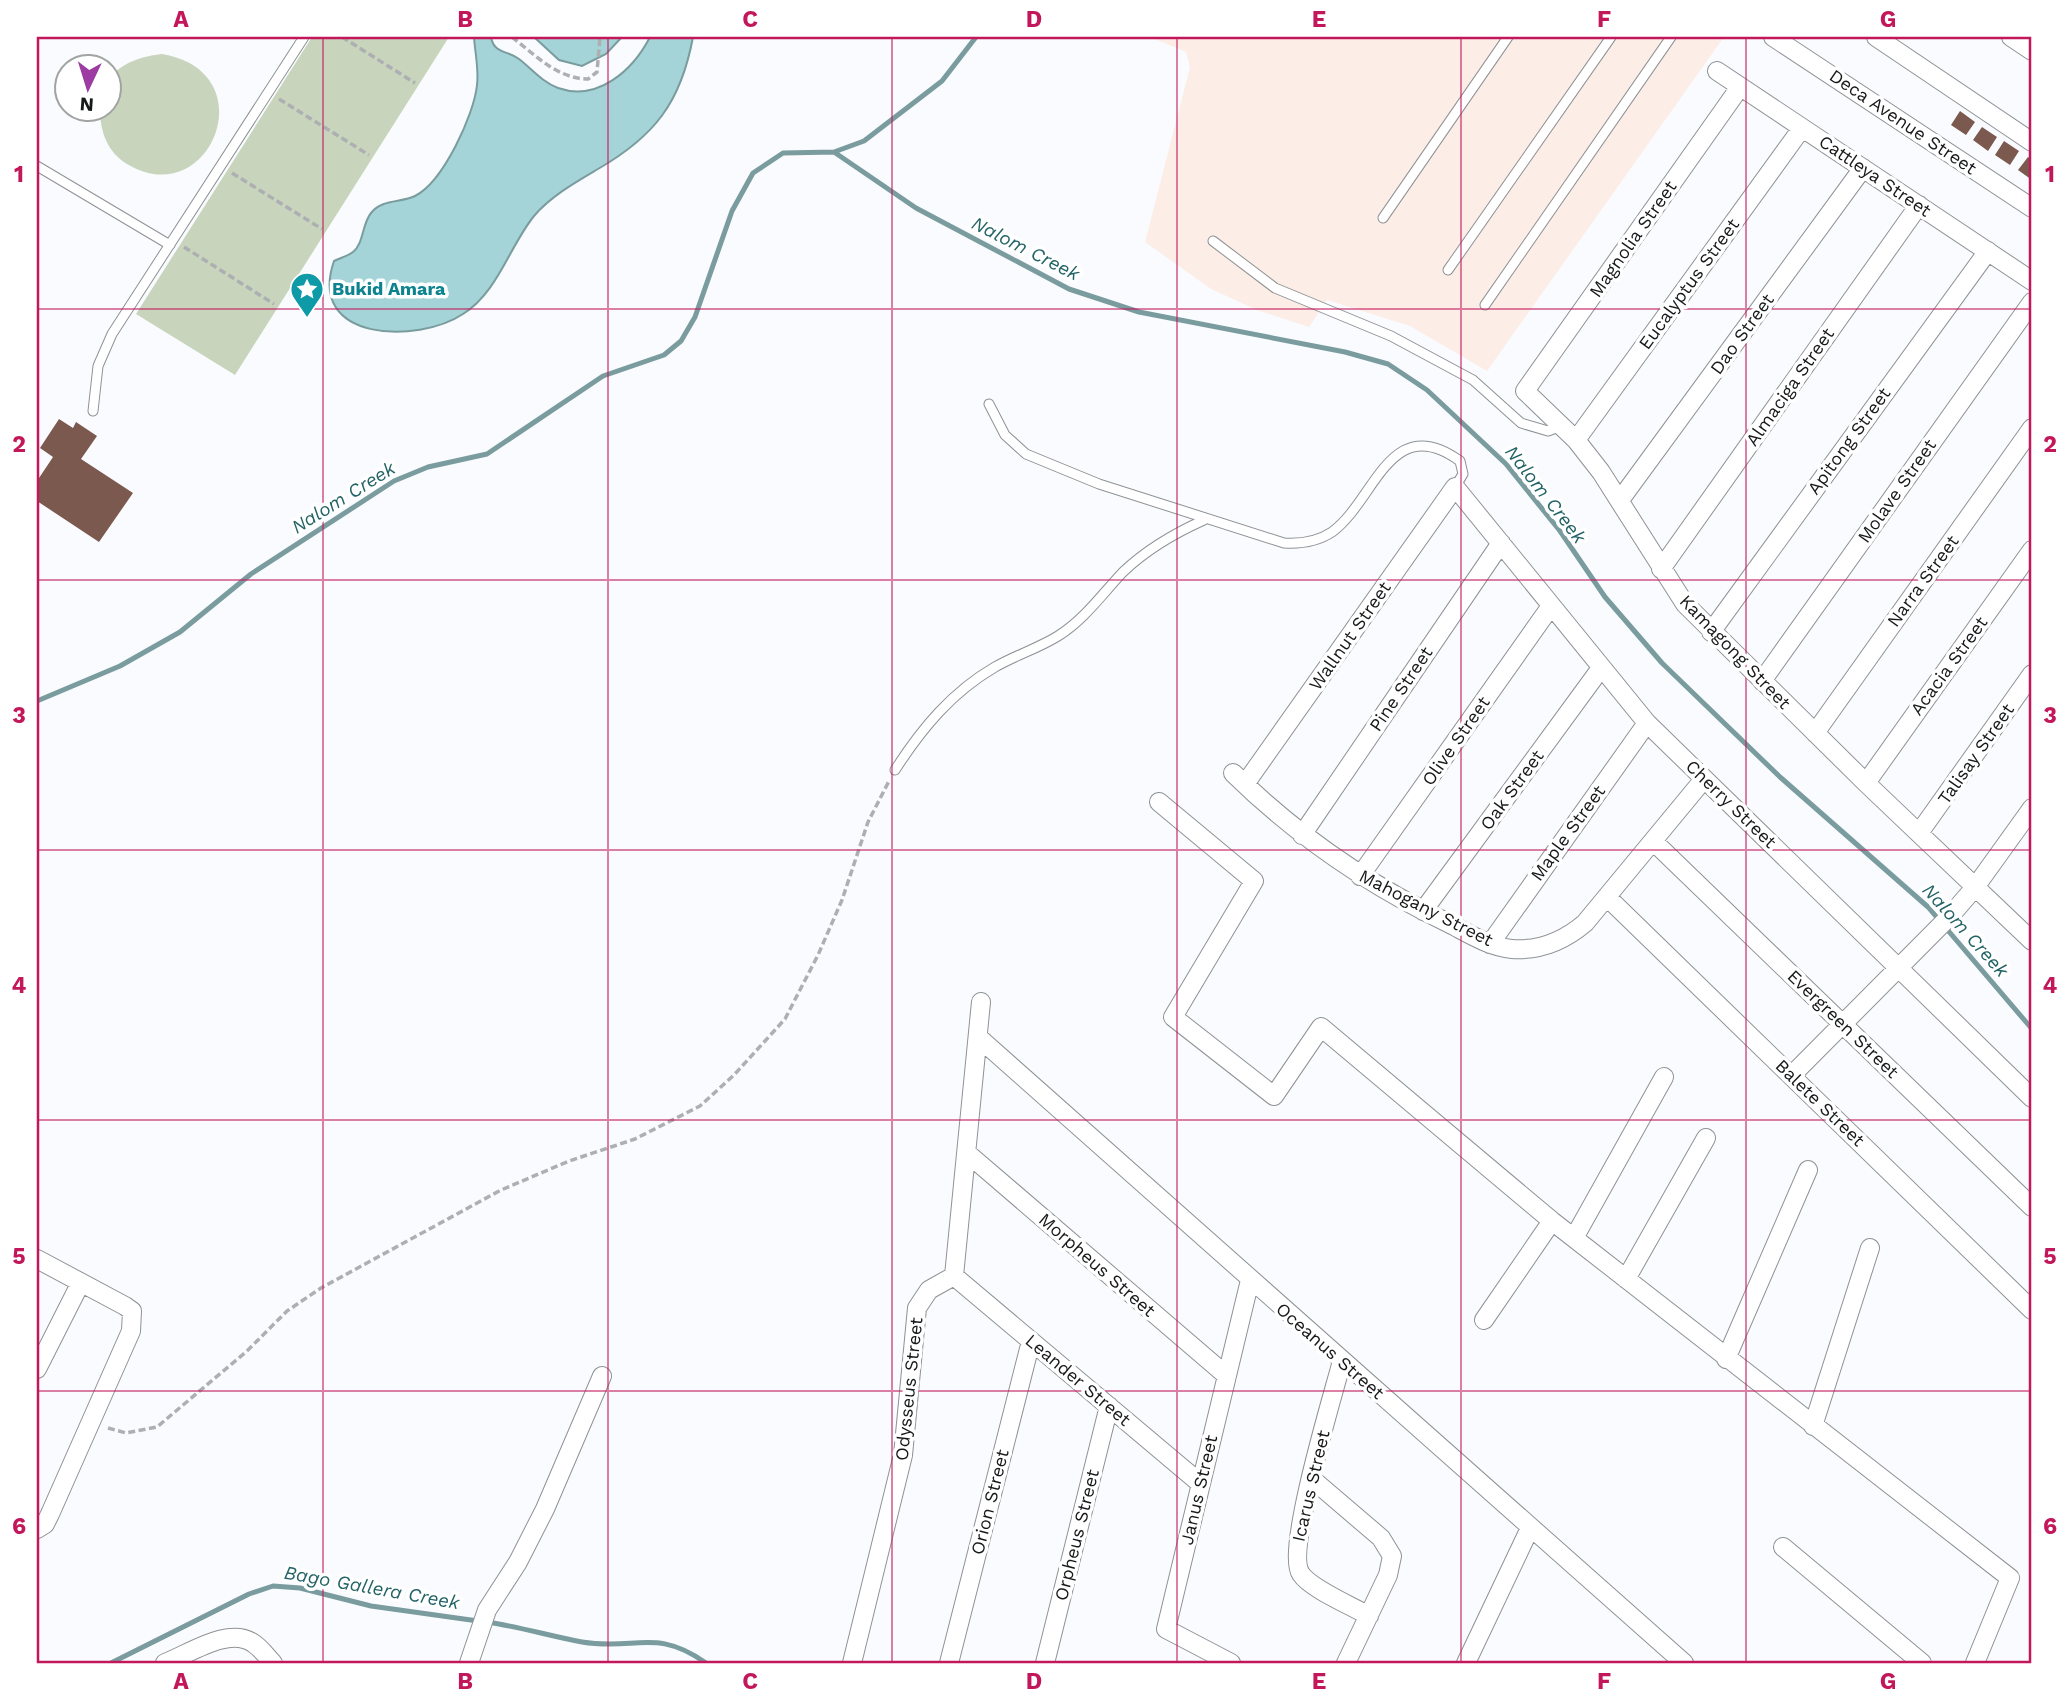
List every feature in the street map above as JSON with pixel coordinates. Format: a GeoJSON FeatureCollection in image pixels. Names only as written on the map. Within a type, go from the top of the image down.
{"type":"FeatureCollection","features":[{"type":"Feature","properties":{"kind":"street","name":"Deca Avenue Street"},"geometry":{"type":"LineString","coordinates":[[1773,37],[2032,208]]}},
{"type":"Feature","properties":{"kind":"street"},"geometry":{"type":"LineString","coordinates":[[1876,37],[2032,142]]}},
{"type":"Feature","properties":{"kind":"street"},"geometry":{"type":"LineString","coordinates":[[2011,37],[2032,51]]}},
{"type":"Feature","properties":{"kind":"street","name":"Cattleya Street"},"geometry":{"type":"LineString","coordinates":[[1717,71],[2032,281]]}},
{"type":"Feature","properties":{"kind":"street","name":"Magnolia Street"},"geometry":{"type":"LineString","coordinates":[[1525,391],[1740,87]]}},
{"type":"Feature","properties":{"kind":"street","name":"Eucalyptus Street"},"geometry":{"type":"LineString","coordinates":[[1576,440],[1802,128]]}},
{"type":"Feature","properties":{"kind":"street","name":"Dao Street"},"geometry":{"type":"LineString","coordinates":[[1620,500],[1863,169]]}},
{"type":"Feature","properties":{"kind":"street","name":"Almaciga Street"},"geometry":{"type":"LineString","coordinates":[[1661,569],[1919,205]]}},
{"type":"Feature","properties":{"kind":"street","name":"Apitong Street"},"geometry":{"type":"LineString","coordinates":[[1711,632],[1988,251]]}},
{"type":"Feature","properties":{"kind":"street","name":"Molave Street"},"geometry":{"type":"LineString","coordinates":[[1762,681],[2032,302]]}},
{"type":"Feature","properties":{"kind":"street","name":"Kamagong Street"},"geometry":{"type":"LineString","coordinates":[[1525,391],[1576,440],[1620,500],[1685,604],[1866,783],[2032,941]]}},
{"type":"Feature","properties":{"kind":"street","name":"Narra Street"},"geometry":{"type":"LineString","coordinates":[[1815,733],[2032,428]]}},
{"type":"Feature","properties":{"kind":"street","name":"Cherry Street"},"geometry":{"type":"LineString","coordinates":[[1455,487],[1647,723],[2032,1098]]}},
{"type":"Feature","properties":{"kind":"street","name":"Wallnut Street"},"geometry":{"type":"LineString","coordinates":[[1239,779],[1455,487]]}},
{"type":"Feature","properties":{"kind":"street","name":"Pine Street"},"geometry":{"type":"LineString","coordinates":[[1302,835],[1501,543]]}},
{"type":"Feature","properties":{"kind":"street","name":"Acacia Street"},"geometry":{"type":"LineString","coordinates":[[1866,783],[2032,550]]}},
{"type":"Feature","properties":{"kind":"street","name":"Olive Street"},"geometry":{"type":"LineString","coordinates":[[1360,876],[1551,606]]}},
{"type":"Feature","properties":{"kind":"street","name":"Oak Street"},"geometry":{"type":"LineString","coordinates":[[1423,911],[1601,668]]}},
{"type":"Feature","properties":{"kind":"street","name":"Talisay Street"},"geometry":{"type":"LineString","coordinates":[[1919,833],[2032,674]]}},
{"type":"Feature","properties":{"kind":"street","name":"Maple Street"},"geometry":{"type":"LineString","coordinates":[[1489,944],[1647,723]]}},
{"type":"Feature","properties":{"kind":"street","name":"Mahogany Street"},"geometry":{"type":"LineString","coordinates":[[1239,779],[1302,835],[1360,876],[1489,944],[1531,949],[1571,935],[1585,923],[1704,779]]}},
{"type":"Feature","properties":{"kind":"street"},"geometry":{"type":"LineString","coordinates":[[1159,802],[1255,881],[1173,1017],[1274,1096],[1321,1027],[1552,1221],[2010,1578],[1975,1663]]}},
{"type":"Feature","properties":{"kind":"street"},"geometry":{"type":"LineString","coordinates":[[1791,1076],[1951,915],[1976,886],[2032,808]]}},
{"type":"Feature","properties":{"kind":"street","name":"Evergreen Street"},"geometry":{"type":"LineString","coordinates":[[1653,841],[2032,1207]]}},
{"type":"Feature","properties":{"kind":"street","name":"Balete Street"},"geometry":{"type":"LineString","coordinates":[[1607,897],[2032,1310]]}},
{"type":"Feature","properties":{"kind":"street"},"geometry":{"type":"LineString","coordinates":[[954,1276],[981,1003]]}},
{"type":"Feature","properties":{"kind":"street","name":"Oceanus Street"},"geometry":{"type":"LineString","coordinates":[[978,1037],[1684,1663]]}},
{"type":"Feature","properties":{"kind":"street"},"geometry":{"type":"LineString","coordinates":[[1574,1238],[1664,1077]]}},
{"type":"Feature","properties":{"kind":"street"},"geometry":{"type":"LineString","coordinates":[[1626,1279],[1706,1138]]}},
{"type":"Feature","properties":{"kind":"street","name":"Morpheus Street"},"geometry":{"type":"LineString","coordinates":[[967,1153],[1227,1376]]}},
{"type":"Feature","properties":{"kind":"street"},"geometry":{"type":"LineString","coordinates":[[1726,1359],[1808,1170]]}},
{"type":"Feature","properties":{"kind":"street"},"geometry":{"type":"LineString","coordinates":[[1484,1320],[1552,1221]]}},
{"type":"Feature","properties":{"kind":"street"},"geometry":{"type":"LineString","coordinates":[[1814,1426],[1870,1248]]}},
{"type":"Feature","properties":{"kind":"street"},"geometry":{"type":"LineString","coordinates":[[37,1259],[132,1311],[133,1317],[131,1331],[50,1514],[45,1524],[37,1530]]}},
{"type":"Feature","properties":{"kind":"street","name":"Leander Street"},"geometry":{"type":"LineString","coordinates":[[954,1276],[1201,1484]]}},
{"type":"Feature","properties":{"kind":"street","name":"Odysseus Street"},"geometry":{"type":"LineString","coordinates":[[852,1663],[903,1455],[917,1308],[929,1290],[954,1276]]}},
{"type":"Feature","properties":{"kind":"street","name":"Janus Street"},"geometry":{"type":"LineString","coordinates":[[1231,1663],[1166,1629],[1250,1280]]}},
{"type":"Feature","properties":{"kind":"street"},"geometry":{"type":"LineString","coordinates":[[37,1369],[42,1341],[80,1284]]}},
{"type":"Feature","properties":{"kind":"street","name":"Orion Street"},"geometry":{"type":"LineString","coordinates":[[949,1663],[1031,1341]]}},
{"type":"Feature","properties":{"kind":"street","name":"Icarus Street"},"geometry":{"type":"LineString","coordinates":[[1342,1361],[1298,1533],[1296,1565],[1306,1580],[1369,1616]]}},
{"type":"Feature","properties":{"kind":"street"},"geometry":{"type":"LineString","coordinates":[[469,1663],[487,1611],[518,1562],[544,1509],[602,1376]]}},
{"type":"Feature","properties":{"kind":"street","name":"Orpheus Street"},"geometry":{"type":"LineString","coordinates":[[1045,1663],[1109,1406]]}},
{"type":"Feature","properties":{"kind":"street"},"geometry":{"type":"LineString","coordinates":[[1312,1479],[1381,1538],[1392,1556],[1388,1575],[1346,1663]]}},
{"type":"Feature","properties":{"kind":"street"},"geometry":{"type":"LineString","coordinates":[[1466,1663],[1530,1528]]}},
{"type":"Feature","properties":{"kind":"street"},"geometry":{"type":"LineString","coordinates":[[1783,1547],[1922,1663]]}},
{"type":"Feature","properties":{"kind":"street"},"geometry":{"type":"LineString","coordinates":[[165,1663],[223,1639],[238,1639],[252,1642],[273,1663]]}},
{"type":"Feature","properties":{"kind":"lane"},"geometry":{"type":"LineString","coordinates":[[93,411],[94,384],[103,350],[304,37]]}},
{"type":"Feature","properties":{"kind":"lane"},"geometry":{"type":"LineString","coordinates":[[1383,218],[1508,37]]}},
{"type":"Feature","properties":{"kind":"lane"},"geometry":{"type":"LineString","coordinates":[[1448,270],[1611,37]]}},
{"type":"Feature","properties":{"kind":"lane"},"geometry":{"type":"LineString","coordinates":[[1485,305],[1671,37]]}},
{"type":"Feature","properties":{"kind":"lane"},"geometry":{"type":"LineString","coordinates":[[37,166],[172,243]]}},
{"type":"Feature","properties":{"kind":"lane"},"geometry":{"type":"LineString","coordinates":[[1213,241],[1275,288],[1391,336],[1473,380],[1521,423],[1548,430],[1560,426]]}},
{"type":"Feature","properties":{"kind":"lane"},"geometry":{"type":"LineString","coordinates":[[989,404],[1006,435],[1026,454],[1099,484],[1204,520],[1284,543],[1314,541],[1332,532],[1354,509],[1383,466],[1409,448],[1439,449],[1460,461],[1463,474],[1455,487]]}},
{"type":"Feature","properties":{"kind":"lane"},"geometry":{"type":"LineString","coordinates":[[895,770],[922,730],[951,698],[995,667],[1059,636],[1154,546],[1204,520]]}},
{"type":"Feature","properties":{"kind":"path"},"geometry":{"type":"LineString","coordinates":[[342,37],[415,83]]}},
{"type":"Feature","properties":{"kind":"path"},"geometry":{"type":"LineString","coordinates":[[513,37],[566,76],[588,79],[597,72],[600,37]]}},
{"type":"Feature","properties":{"kind":"path"},"geometry":{"type":"LineString","coordinates":[[268,92],[369,155]]}},
{"type":"Feature","properties":{"kind":"path"},"geometry":{"type":"LineString","coordinates":[[221,166],[322,229]]}},
{"type":"Feature","properties":{"kind":"path"},"geometry":{"type":"LineString","coordinates":[[172,243],[274,304]]}},
{"type":"Feature","properties":{"kind":"path"},"geometry":{"type":"LineString","coordinates":[[89,1421],[125,1433],[157,1427],[247,1351],[288,1311],[321,1288],[501,1190],[569,1161],[635,1139],[700,1106],[734,1075],[785,1019],[818,955],[842,900],[868,822],[895,770]]}},
{"type":"Feature","properties":{"kind":"shaded area"},"geometry":{"type":"Polygon","coordinates":[[[1150,37],[1724,37],[1487,371],[1410,326],[1327,300],[1309,327],[1257,310],[1211,289],[1145,242],[1190,67],[1186,52],[1150,37]]]}},
{"type":"Feature","properties":{"kind":"green space"},"geometry":{"type":"Polygon","coordinates":[[[312,37],[449,37],[235,375],[136,314],[312,37]]]}},
{"type":"Feature","properties":{"kind":"green space"},"geometry":{"type":"Polygon","coordinates":[[[162,54],[194,66],[213,86],[219,110],[215,134],[202,156],[182,170],[156,174],[127,164],[114,153],[103,133],[101,122],[122,122],[122,67],[140,58],[162,54]]]}},
{"type":"Feature","properties":{"kind":"water"},"geometry":{"type":"Polygon","coordinates":[[[474,37],[491,37],[498,49],[519,59],[558,88],[587,91],[613,80],[624,71],[650,37],[693,37],[688,60],[673,99],[650,130],[618,157],[564,190],[534,216],[494,281],[475,305],[443,324],[420,330],[395,332],[371,329],[351,321],[336,308],[330,288],[334,261],[357,248],[368,217],[375,209],[386,203],[415,196],[426,188],[446,163],[475,98],[478,73],[474,37]]]}},
{"type":"Feature","properties":{"kind":"water"},"geometry":{"type":"Polygon","coordinates":[[[534,37],[622,37],[606,54],[582,66],[559,60],[534,37]]]}},
{"type":"Feature","properties":{"kind":"building"},"geometry":{"type":"Polygon","coordinates":[[[1960,111],[1975,122],[1966,135],[1951,125],[1960,111]]]}},
{"type":"Feature","properties":{"kind":"building"},"geometry":{"type":"Polygon","coordinates":[[[1982,127],[1997,137],[1988,151],[1973,140],[1982,127]]]}},
{"type":"Feature","properties":{"kind":"building"},"geometry":{"type":"Polygon","coordinates":[[[2004,141],[2019,151],[2010,165],[1995,155],[2004,141]]]}},
{"type":"Feature","properties":{"kind":"building"},"geometry":{"type":"Polygon","coordinates":[[[2028,157],[2032,160],[2032,180],[2018,170],[2028,157]]]}},
{"type":"Feature","properties":{"kind":"building"},"geometry":{"type":"Polygon","coordinates":[[[59,419],[73,428],[76,422],[97,436],[81,459],[133,493],[99,542],[37,501],[37,481],[53,457],[40,448],[59,419]]]}},
{"type":"Feature","properties":{"kind":"waterway"},"geometry":{"type":"LineString","coordinates":[[834,152],[864,141],[942,81],[976,37]]}},
{"type":"Feature","properties":{"kind":"waterway","name":"Nalom Creek"},"geometry":{"type":"LineString","coordinates":[[37,701],[120,666],[180,632],[251,574],[394,481],[428,467],[487,454],[603,376],[664,355],[681,341],[695,317],[732,211],[753,173],[783,153],[834,152],[916,208],[1069,289],[1139,312],[1345,352],[1388,364],[1427,390],[1506,464],[1560,531],[1605,597],[1662,663],[1780,777],[1928,907],[2032,1029]]}},
{"type":"Feature","properties":{"kind":"waterway","name":"Bago Gallera Creek"},"geometry":{"type":"LineString","coordinates":[[111,1663],[249,1594],[273,1586],[300,1588],[371,1606],[478,1621]]}},
{"type":"Feature","properties":{"kind":"waterway","name":"Bago Gallera Creek"},"geometry":{"type":"LineString","coordinates":[[487,1622],[582,1642],[659,1643],[688,1652],[706,1663]]}},
{"type":"Feature","properties":{"kind":"place","name":"Bukid Amara"},"geometry":{"type":"Point","coordinates":[307,319]}}]}
